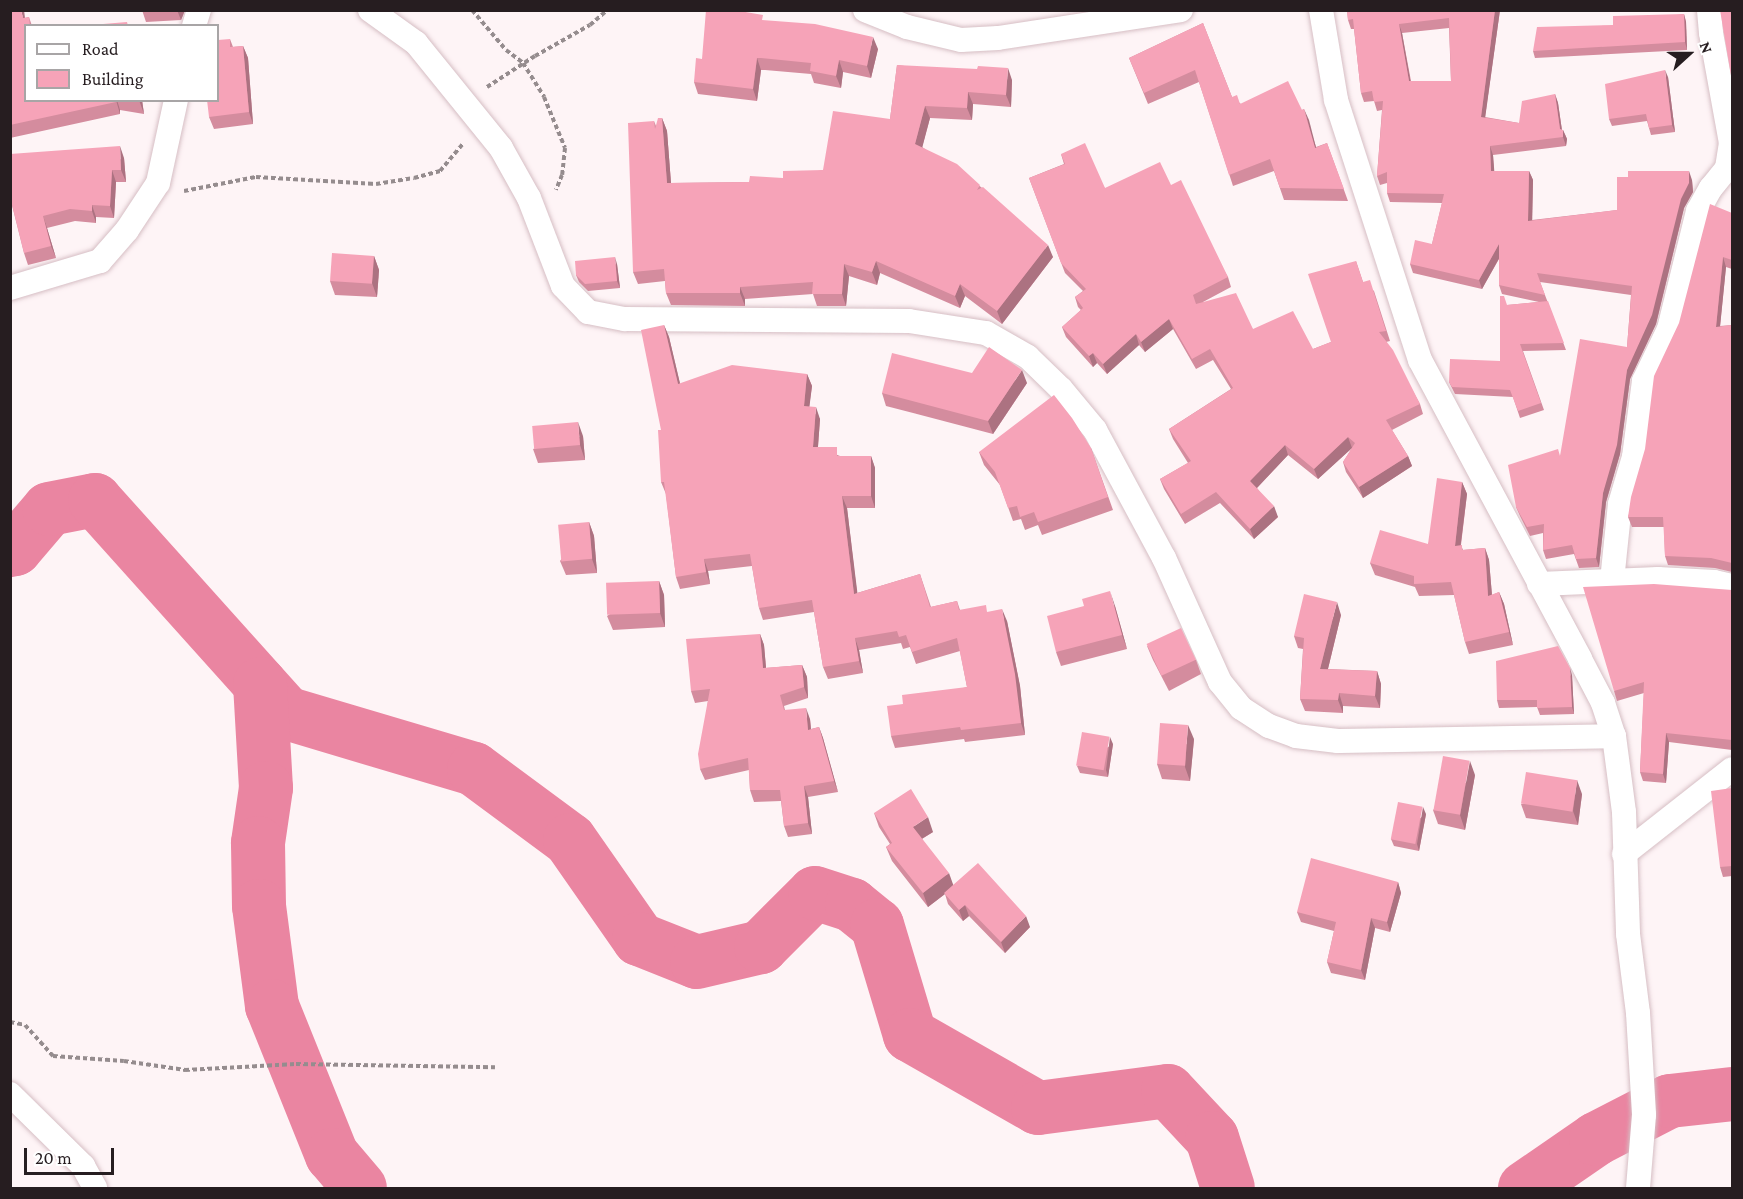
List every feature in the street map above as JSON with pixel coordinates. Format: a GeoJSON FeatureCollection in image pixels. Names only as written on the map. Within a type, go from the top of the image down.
{"type":"FeatureCollection","features":[{"type":"Feature","properties":{"kind":"street"},"geometry":{"type":"LineString","coordinates":[[370,10],[416,43],[501,148],[529,198],[563,286],[588,312],[625,319],[909,321],[986,333],[1028,357],[1061,389],[1095,430],[1164,558],[1220,682],[1241,708],[1269,726],[1296,735],[1338,741],[1614,736]]}},
{"type":"Feature","properties":{"kind":"street"},"geometry":{"type":"LineString","coordinates":[[865,10],[907,27],[961,40],[998,38],[1181,10]]}},
{"type":"Feature","properties":{"kind":"street"},"geometry":{"type":"LineString","coordinates":[[1321,10],[1336,100],[1420,360],[1598,694],[1614,736],[1621,777],[1624,855],[1644,1115],[1638,1188]]}},
{"type":"Feature","properties":{"kind":"street"},"geometry":{"type":"LineString","coordinates":[[1612,581],[1620,504],[1634,457],[1644,381],[1669,329],[1698,211],[1711,188],[1727,168],[1731,143],[1710,33],[1709,10]]}},
{"type":"Feature","properties":{"kind":"street"},"geometry":{"type":"LineString","coordinates":[[10,288],[100,261],[127,230],[158,183],[176,102]]}},
{"type":"Feature","properties":{"kind":"street"},"geometry":{"type":"LineString","coordinates":[[1539,584],[1658,579],[1714,582],[1732,586]]}},
{"type":"Feature","properties":{"kind":"street"},"geometry":{"type":"LineString","coordinates":[[1624,855],[1732,769]]}},
{"type":"Feature","properties":{"kind":"street"},"geometry":{"type":"LineString","coordinates":[[10,1094],[83,1166],[95,1188]]}},
{"type":"Feature","properties":{"kind":"path"},"geometry":{"type":"LineString","coordinates":[[472,10],[506,50],[523,63],[544,97],[565,148],[562,175],[542,231]]}},
{"type":"Feature","properties":{"kind":"path"},"geometry":{"type":"LineString","coordinates":[[150,195],[256,177],[376,184],[440,171],[464,143],[477,94],[523,63],[590,25],[607,10]]}},
{"type":"Feature","properties":{"kind":"path"},"geometry":{"type":"LineString","coordinates":[[10,1022],[25,1025],[53,1056],[124,1061],[184,1070],[296,1064],[495,1067]]}},
{"type":"Feature","properties":{"kind":"building"},"geometry":{"type":"Polygon","coordinates":[[[10,10],[21,10],[23,18],[29,17],[30,24],[24,24],[24,102],[116,102],[10,125],[10,10]]]}},
{"type":"Feature","properties":{"kind":"building"},"geometry":{"type":"Polygon","coordinates":[[[706,10],[734,10],[763,15],[762,20],[815,24],[873,37],[867,66],[839,60],[836,76],[810,71],[811,63],[757,58],[753,89],[694,82],[696,58],[702,59],[706,10]]]}},
{"type":"Feature","properties":{"kind":"building"},"geometry":{"type":"Polygon","coordinates":[[[1347,10],[1495,10],[1481,117],[1519,123],[1522,101],[1555,94],[1560,129],[1563,130],[1563,137],[1490,146],[1491,171],[1529,171],[1528,221],[1617,210],[1617,177],[1628,177],[1628,171],[1689,171],[1689,183],[1681,199],[1652,315],[1627,370],[1617,445],[1603,493],[1596,558],[1576,559],[1572,545],[1543,550],[1544,524],[1527,527],[1516,507],[1508,465],[1558,449],[1560,456],[1580,339],[1627,347],[1632,286],[1537,273],[1545,295],[1499,285],[1499,244],[1479,280],[1410,264],[1415,240],[1432,244],[1444,194],[1387,193],[1387,172],[1377,176],[1383,101],[1374,102],[1372,91],[1361,93],[1353,19],[1348,20],[1347,10]],[[1449,18],[1399,24],[1409,81],[1451,81],[1449,18]]]}},
{"type":"Feature","properties":{"kind":"building"},"geometry":{"type":"Polygon","coordinates":[[[1720,10],[1732,10],[1732,81],[1720,10]]]}},
{"type":"Feature","properties":{"kind":"building"},"geometry":{"type":"Polygon","coordinates":[[[1684,14],[1685,42],[1533,51],[1537,27],[1613,25],[1613,16],[1684,14]]]}},
{"type":"Feature","properties":{"kind":"building"},"geometry":{"type":"Polygon","coordinates":[[[127,22],[128,24],[103,24],[127,22]]]}},
{"type":"Feature","properties":{"kind":"building"},"geometry":{"type":"Polygon","coordinates":[[[1203,23],[1232,97],[1237,95],[1240,104],[1288,81],[1302,110],[1304,109],[1315,148],[1327,143],[1344,189],[1280,188],[1270,159],[1229,175],[1195,70],[1144,93],[1129,58],[1203,23]]]}},
{"type":"Feature","properties":{"kind":"building"},"geometry":{"type":"Polygon","coordinates":[[[230,39],[230,47],[243,46],[249,112],[209,117],[207,102],[219,102],[219,40],[230,39]]]}},
{"type":"Feature","properties":{"kind":"building"},"geometry":{"type":"Polygon","coordinates":[[[897,65],[977,69],[978,66],[1008,68],[1006,95],[968,92],[967,108],[925,106],[915,144],[957,164],[980,185],[977,190],[983,187],[1048,245],[997,311],[960,284],[955,296],[876,261],[872,272],[844,264],[842,294],[812,294],[813,282],[740,287],[740,293],[666,293],[664,269],[633,272],[628,123],[654,121],[655,129],[658,118],[662,118],[667,183],[749,182],[750,176],[783,178],[783,171],[823,170],[833,111],[890,119],[897,65]]]}},
{"type":"Feature","properties":{"kind":"building"},"geometry":{"type":"Polygon","coordinates":[[[1665,70],[1672,125],[1649,128],[1646,114],[1609,119],[1605,84],[1665,70]]]}},
{"type":"Feature","properties":{"kind":"building"},"geometry":{"type":"Polygon","coordinates":[[[1085,143],[1105,188],[1160,162],[1171,185],[1181,180],[1228,277],[1193,295],[1196,304],[1236,293],[1253,329],[1293,311],[1313,349],[1331,342],[1308,274],[1356,261],[1363,282],[1370,280],[1386,331],[1379,332],[1393,350],[1420,404],[1386,420],[1408,456],[1359,487],[1343,462],[1355,443],[1348,437],[1314,469],[1285,445],[1250,481],[1274,506],[1250,529],[1216,492],[1181,514],[1160,479],[1191,461],[1169,429],[1233,388],[1210,349],[1192,359],[1169,319],[1141,342],[1136,334],[1103,364],[1093,353],[1089,356],[1062,327],[1083,308],[1075,297],[1086,289],[1061,263],[1029,178],[1065,164],[1061,154],[1085,143]]]}},
{"type":"Feature","properties":{"kind":"building"},"geometry":{"type":"Polygon","coordinates":[[[120,146],[121,170],[112,170],[110,206],[92,205],[92,211],[70,209],[43,216],[51,246],[24,253],[10,197],[10,154],[120,146]]]}},
{"type":"Feature","properties":{"kind":"building"},"geometry":{"type":"Polygon","coordinates":[[[1710,204],[1732,213],[1732,260],[1723,257],[1716,327],[1732,325],[1732,563],[1711,558],[1665,556],[1663,517],[1628,517],[1631,497],[1645,449],[1654,376],[1679,323],[1710,204]]]}},
{"type":"Feature","properties":{"kind":"building"},"geometry":{"type":"Polygon","coordinates":[[[332,253],[374,256],[372,284],[330,281],[332,253]]]}},
{"type":"Feature","properties":{"kind":"building"},"geometry":{"type":"Polygon","coordinates":[[[615,257],[617,281],[585,284],[576,275],[575,261],[615,257]]]}},
{"type":"Feature","properties":{"kind":"building"},"geometry":{"type":"Polygon","coordinates":[[[1500,296],[1504,296],[1507,305],[1548,301],[1564,343],[1520,344],[1541,403],[1518,411],[1510,390],[1452,387],[1449,382],[1450,359],[1500,361],[1500,296]]]}},
{"type":"Feature","properties":{"kind":"building"},"geometry":{"type":"Polygon","coordinates":[[[664,325],[678,384],[732,365],[807,374],[804,406],[816,407],[813,447],[837,447],[837,456],[871,456],[871,496],[842,496],[854,594],[920,574],[930,607],[957,601],[959,610],[986,605],[987,612],[1002,609],[1015,674],[1021,723],[961,730],[960,727],[891,736],[887,706],[903,704],[902,695],[967,687],[957,638],[912,652],[906,635],[899,637],[897,631],[855,638],[859,661],[823,667],[812,600],[759,608],[750,554],[704,559],[706,572],[676,577],[664,482],[661,482],[658,430],[661,430],[641,330],[664,325]]]}},
{"type":"Feature","properties":{"kind":"building"},"geometry":{"type":"Polygon","coordinates":[[[989,347],[1022,370],[988,421],[882,393],[892,353],[972,373],[989,347]]]}},
{"type":"Feature","properties":{"kind":"building"},"geometry":{"type":"Polygon","coordinates":[[[1054,395],[1091,448],[1108,497],[1038,522],[1034,512],[1020,517],[1017,506],[1008,508],[995,472],[979,452],[1054,395]]]}},
{"type":"Feature","properties":{"kind":"building"},"geometry":{"type":"Polygon","coordinates":[[[578,422],[580,445],[534,449],[532,426],[578,422]]]}},
{"type":"Feature","properties":{"kind":"building"},"geometry":{"type":"Polygon","coordinates":[[[1437,478],[1462,482],[1455,546],[1462,545],[1462,550],[1485,548],[1488,596],[1499,592],[1509,632],[1465,642],[1451,582],[1414,584],[1414,576],[1370,563],[1380,530],[1428,544],[1437,478]]]}},
{"type":"Feature","properties":{"kind":"building"},"geometry":{"type":"Polygon","coordinates":[[[589,522],[592,559],[561,562],[558,525],[589,522]]]}},
{"type":"Feature","properties":{"kind":"building"},"geometry":{"type":"Polygon","coordinates":[[[659,581],[660,613],[607,615],[606,583],[659,581]]]}},
{"type":"Feature","properties":{"kind":"building"},"geometry":{"type":"Polygon","coordinates":[[[1654,584],[1732,590],[1732,740],[1666,733],[1663,774],[1640,772],[1644,682],[1614,691],[1583,587],[1654,584]]]}},
{"type":"Feature","properties":{"kind":"building"},"geometry":{"type":"Polygon","coordinates":[[[1110,591],[1122,635],[1056,652],[1047,616],[1084,606],[1082,599],[1110,591]]]}},
{"type":"Feature","properties":{"kind":"building"},"geometry":{"type":"Polygon","coordinates":[[[1304,594],[1337,602],[1320,669],[1377,671],[1375,696],[1339,693],[1338,700],[1300,699],[1304,638],[1294,636],[1304,594]]]}},
{"type":"Feature","properties":{"kind":"building"},"geometry":{"type":"Polygon","coordinates":[[[1181,628],[1196,660],[1161,676],[1147,644],[1181,628]]]}},
{"type":"Feature","properties":{"kind":"building"},"geometry":{"type":"Polygon","coordinates":[[[760,634],[763,668],[802,665],[804,687],[780,695],[784,710],[806,708],[808,730],[819,727],[834,781],[804,786],[808,823],[784,826],[780,790],[750,790],[748,758],[700,769],[698,754],[710,689],[691,691],[686,639],[760,634]]]}},
{"type":"Feature","properties":{"kind":"building"},"geometry":{"type":"Polygon","coordinates":[[[1558,646],[1570,668],[1572,707],[1537,708],[1537,700],[1497,700],[1496,661],[1558,646]]]}},
{"type":"Feature","properties":{"kind":"building"},"geometry":{"type":"Polygon","coordinates":[[[1160,723],[1188,725],[1185,766],[1157,764],[1160,723]]]}},
{"type":"Feature","properties":{"kind":"building"},"geometry":{"type":"Polygon","coordinates":[[[1082,732],[1110,737],[1104,770],[1076,765],[1082,732]]]}},
{"type":"Feature","properties":{"kind":"building"},"geometry":{"type":"Polygon","coordinates":[[[1443,756],[1470,761],[1460,815],[1433,810],[1443,756]]]}},
{"type":"Feature","properties":{"kind":"building"},"geometry":{"type":"Polygon","coordinates":[[[1526,772],[1577,780],[1572,812],[1521,804],[1526,772]]]}},
{"type":"Feature","properties":{"kind":"building"},"geometry":{"type":"Polygon","coordinates":[[[1732,788],[1732,866],[1720,867],[1711,791],[1732,788]]]}},
{"type":"Feature","properties":{"kind":"building"},"geometry":{"type":"Polygon","coordinates":[[[911,789],[928,817],[913,827],[949,873],[923,893],[886,847],[892,843],[874,813],[911,789]]]}},
{"type":"Feature","properties":{"kind":"building"},"geometry":{"type":"Polygon","coordinates":[[[1398,802],[1423,807],[1415,844],[1391,839],[1398,802]]]}},
{"type":"Feature","properties":{"kind":"building"},"geometry":{"type":"Polygon","coordinates":[[[1311,858],[1398,882],[1387,922],[1371,918],[1361,970],[1327,962],[1336,922],[1297,912],[1311,858]]]}},
{"type":"Feature","properties":{"kind":"building"},"geometry":{"type":"Polygon","coordinates":[[[978,863],[1026,916],[1001,942],[965,905],[959,910],[944,893],[978,863]]]}},
{"type":"Feature","properties":{"kind":"waterway"},"geometry":{"type":"LineString","coordinates":[[10,550],[15,549],[49,509],[95,500],[286,713],[474,769],[570,840],[639,939],[697,962],[761,947],[815,893],[852,905],[877,925],[910,1035],[1038,1108],[1168,1091],[1212,1138],[1228,1188]]}},
{"type":"Feature","properties":{"kind":"waterway"},"geometry":{"type":"LineString","coordinates":[[260,684],[266,788],[258,843],[259,906],[272,1006],[332,1155],[360,1188]]}},
{"type":"Feature","properties":{"kind":"waterway"},"geometry":{"type":"LineString","coordinates":[[1525,1188],[1596,1139],[1670,1101],[1732,1094]]}}]}
